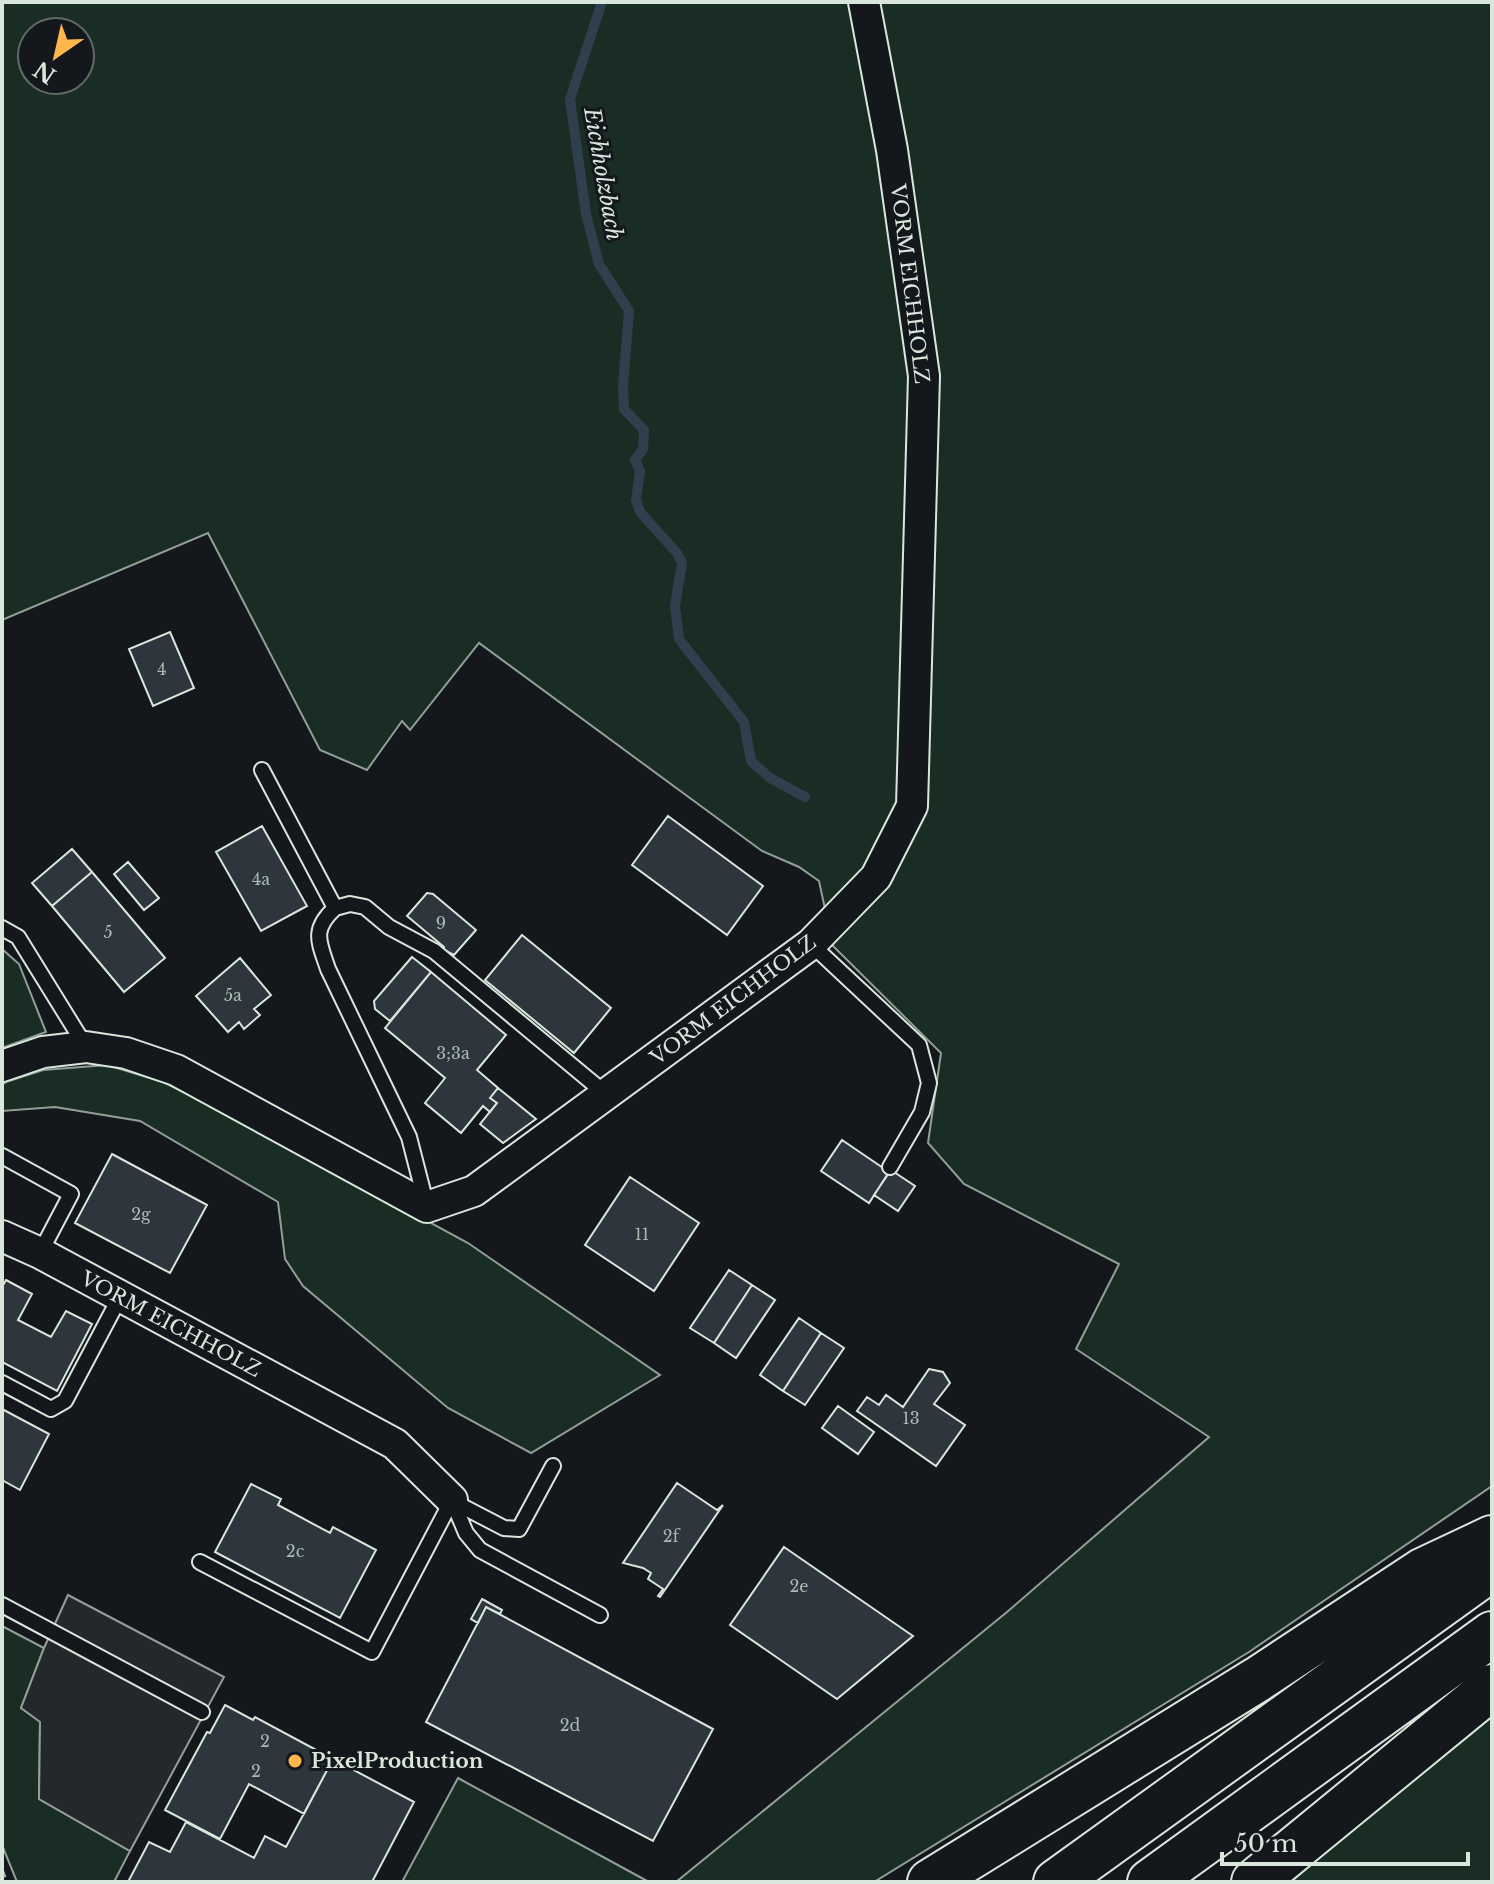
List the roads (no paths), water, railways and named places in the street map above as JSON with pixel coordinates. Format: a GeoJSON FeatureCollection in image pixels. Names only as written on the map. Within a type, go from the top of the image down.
{"type":"FeatureCollection","features":[{"type":"Feature","properties":{"kind":"highway"},"geometry":{"type":"LineString","coordinates":[[930,1882],[1258,1679],[1422,1571],[1492,1538]]}},
{"type":"Feature","properties":{"kind":"highway"},"geometry":{"type":"LineString","coordinates":[[1056,1882],[1492,1568]]}},
{"type":"Feature","properties":{"kind":"highway"},"geometry":{"type":"LineString","coordinates":[[1150,1882],[1492,1634]]}},
{"type":"Feature","properties":{"kind":"highway"},"geometry":{"type":"LineString","coordinates":[[1254,1882],[1492,1687]]}},
{"type":"Feature","properties":{"kind":"street","name":"VORM EICHHOLZ"},"geometry":{"type":"LineString","coordinates":[[427,1207],[474,1191],[811,944],[876,877],[912,806],[924,376],[892,150],[864,2]]}},
{"type":"Feature","properties":{"kind":"street"},"geometry":{"type":"LineString","coordinates":[[2,1066],[43,1052],[86,1047],[126,1053],[176,1070],[427,1207]]}},
{"type":"Feature","properties":{"kind":"street","name":"VORM EICHHOLZ"},"geometry":{"type":"LineString","coordinates":[[2,1236],[40,1253],[395,1444],[452,1500]]}},
{"type":"Feature","properties":{"kind":"lane"},"geometry":{"type":"LineString","coordinates":[[262,770],[335,908]]}},
{"type":"Feature","properties":{"kind":"lane"},"geometry":{"type":"LineString","coordinates":[[427,1207],[409,1137],[328,969],[319,942],[318,929],[335,908],[350,904],[365,907],[389,927],[434,951],[606,1094]]}},
{"type":"Feature","properties":{"kind":"lane"},"geometry":{"type":"LineString","coordinates":[[2,928],[18,937],[86,1047]]}},
{"type":"Feature","properties":{"kind":"lane"},"geometry":{"type":"LineString","coordinates":[[811,944],[919,1045],[929,1083],[922,1112],[890,1167]]}},
{"type":"Feature","properties":{"kind":"lane"},"geometry":{"type":"LineString","coordinates":[[2,1156],[71,1194],[40,1253]]}},
{"type":"Feature","properties":{"kind":"lane"},"geometry":{"type":"LineString","coordinates":[[2,1383],[51,1409],[65,1401],[120,1297]]}},
{"type":"Feature","properties":{"kind":"lane"},"geometry":{"type":"LineString","coordinates":[[452,1500],[493,1524],[519,1529],[553,1466]]}},
{"type":"Feature","properties":{"kind":"lane"},"geometry":{"type":"LineString","coordinates":[[200,1562],[372,1652],[452,1500]]}},
{"type":"Feature","properties":{"kind":"lane"},"geometry":{"type":"LineString","coordinates":[[452,1500],[466,1533],[480,1550],[600,1615]]}},
{"type":"Feature","properties":{"kind":"lane"},"geometry":{"type":"LineString","coordinates":[[2,1605],[202,1712]]}},
{"type":"Feature","properties":{"kind":"waterway","name":"Eichholzbach"},"geometry":{"type":"LineString","coordinates":[[602,2],[570,99],[586,214],[599,264],[629,311],[624,409],[644,430],[643,449],[635,460],[640,471],[636,500],[640,512],[677,553],[682,563],[675,606],[679,639],[744,722],[751,761],[770,778],[805,797]]}},
{"type":"Feature","properties":{"kind":"place","name":"PixelProduction"},"geometry":{"type":"Point","coordinates":[295,1761]}}]}
